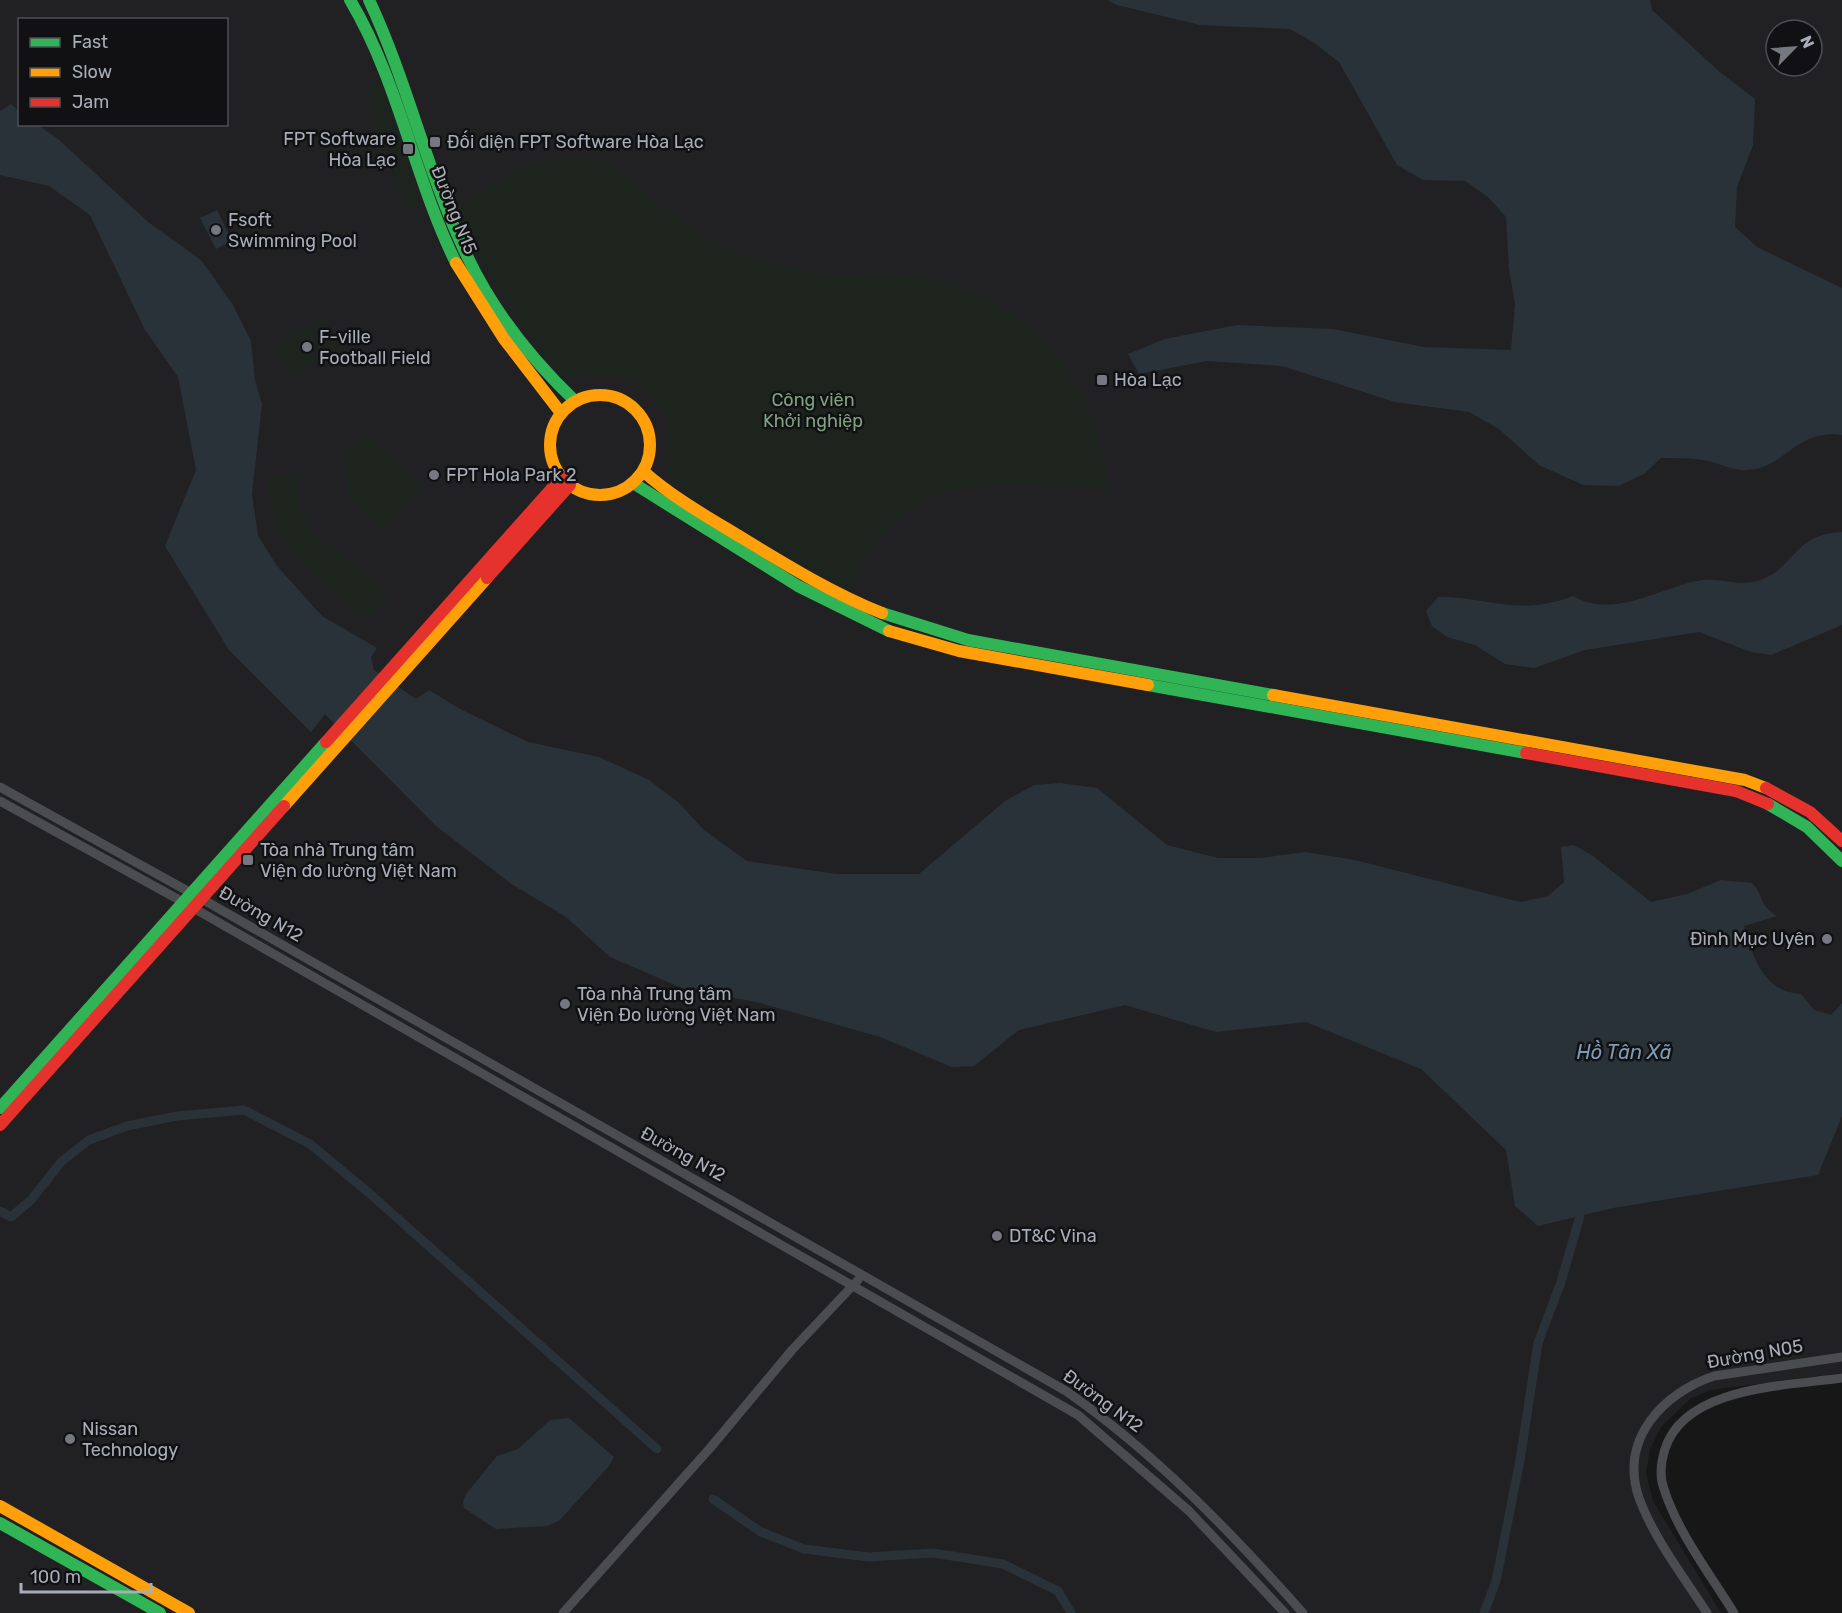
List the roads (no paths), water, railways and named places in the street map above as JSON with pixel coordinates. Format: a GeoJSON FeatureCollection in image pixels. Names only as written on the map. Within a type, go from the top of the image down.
{"type":"FeatureCollection","features":[{"type":"Feature","properties":{"kind":"street","name":"Đường N15"},"geometry":{"type":"LineString","coordinates":[[350,0],[364,21],[390,82],[430,206],[453,259],[487,318],[561,413]]}},
{"type":"Feature","properties":{"kind":"street","name":"Đường N15"},"geometry":{"type":"LineString","coordinates":[[369,0],[391,45],[444,203],[470,262],[514,333],[558,386],[575,401]]}},
{"type":"Feature","properties":{"kind":"street"},"geometry":{"type":"LineString","coordinates":[[603,395],[620,399],[634,409],[645,422],[650,439],[649,456],[643,471],[633,483],[619,492],[604,495],[588,494],[566,481],[553,464],[550,448],[551,433],[561,413],[575,401],[603,395]]}},
{"type":"Feature","properties":{"kind":"street"},"geometry":{"type":"LineString","coordinates":[[643,471],[673,496],[837,594],[888,617],[1013,655]]}},
{"type":"Feature","properties":{"kind":"street"},"geometry":{"type":"LineString","coordinates":[[0,1108],[342,743],[393,676],[566,481]]}},
{"type":"Feature","properties":{"kind":"street"},"geometry":{"type":"LineString","coordinates":[[633,483],[798,586],[891,632],[959,651],[1013,655],[1745,780],[1774,790],[1798,804],[1831,828],[1842,841]]}},
{"type":"Feature","properties":{"kind":"street"},"geometry":{"type":"LineString","coordinates":[[1099,670],[1736,791],[1768,802],[1790,814],[1818,835],[1842,861]]}},
{"type":"Feature","properties":{"kind":"street"},"geometry":{"type":"LineString","coordinates":[[0,1125],[332,734],[393,676]]}},
{"type":"Feature","properties":{"kind":"street","name":"Đường N12"},"geometry":{"type":"LineString","coordinates":[[0,787],[192,901],[1078,1414],[1189,1511],[1285,1613]]}},
{"type":"Feature","properties":{"kind":"street","name":"Đường N12"},"geometry":{"type":"LineString","coordinates":[[0,801],[192,901],[862,1275],[1083,1403],[1135,1443],[1188,1493],[1256,1561],[1303,1613]]}},
{"type":"Feature","properties":{"kind":"street"},"geometry":{"type":"LineString","coordinates":[[563,1613],[711,1447],[792,1350],[862,1275]]}},
{"type":"Feature","properties":{"kind":"street","name":"Đường N05"},"geometry":{"type":"LineString","coordinates":[[1707,1613],[1647,1517],[1640,1499],[1636,1479],[1636,1457],[1646,1427],[1669,1399],[1696,1382],[1714,1376],[1842,1357]]}},
{"type":"Feature","properties":{"kind":"street"},"geometry":{"type":"LineString","coordinates":[[1734,1613],[1669,1504],[1661,1478],[1662,1459],[1667,1443],[1682,1419],[1697,1408],[1722,1398],[1842,1378]]}},
{"type":"Feature","properties":{"kind":"street"},"geometry":{"type":"LineString","coordinates":[[0,1506],[189,1613]]}},
{"type":"Feature","properties":{"kind":"street"},"geometry":{"type":"LineString","coordinates":[[0,1523],[160,1613]]}},
{"type":"Feature","properties":{"kind":"water"},"geometry":{"type":"Polygon","coordinates":[[[1107,0],[1650,0],[1652,10],[1721,73],[1755,99],[1753,145],[1737,187],[1735,227],[1757,247],[1842,288],[1842,435],[1813,438],[1773,462],[1749,470],[1738,470],[1703,460],[1661,458],[1644,474],[1618,486],[1583,485],[1539,465],[1499,429],[1469,412],[1395,402],[1282,366],[1207,361],[1139,374],[1128,354],[1165,339],[1237,325],[1333,329],[1424,347],[1511,350],[1515,304],[1509,269],[1506,217],[1488,197],[1465,181],[1423,180],[1397,165],[1339,62],[1313,42],[1290,29],[1200,25],[1117,5],[1107,0]]]}},
{"type":"Feature","properties":{"kind":"water","name":"Hồ Tân Xã"},"geometry":{"type":"Polygon","coordinates":[[[11,104],[18,110],[18,126],[39,126],[58,139],[148,222],[201,260],[233,305],[251,341],[255,380],[262,404],[252,494],[258,536],[277,566],[322,616],[377,648],[371,657],[374,670],[416,699],[429,690],[460,709],[528,742],[599,757],[649,780],[678,802],[704,830],[747,861],[837,874],[919,874],[1005,801],[1034,785],[1060,783],[1097,788],[1167,845],[1218,858],[1260,858],[1305,852],[1355,860],[1520,902],[1548,896],[1564,882],[1561,847],[1574,845],[1593,856],[1651,902],[1687,894],[1721,880],[1752,883],[1764,904],[1777,916],[1744,926],[1751,949],[1762,971],[1777,987],[1801,994],[1814,1010],[1831,1015],[1842,1003],[1842,1116],[1818,1175],[1613,1208],[1538,1226],[1515,1206],[1506,1150],[1421,1069],[1306,1022],[1216,1032],[1125,1005],[1019,1030],[974,1066],[952,1067],[880,1037],[757,1002],[684,989],[610,957],[566,917],[513,885],[436,826],[325,714],[311,732],[229,650],[165,546],[196,470],[178,377],[145,330],[90,215],[49,186],[0,175],[0,111],[11,104]]]}},
{"type":"Feature","properties":{"kind":"water","name":"Fsoft Swimming Pool"},"geometry":{"type":"Polygon","coordinates":[[[217,210],[232,241],[216,249],[200,218],[217,210]]]}},
{"type":"Feature","properties":{"kind":"water"},"geometry":{"type":"Polygon","coordinates":[[[1842,532],[1842,625],[1771,655],[1751,652],[1699,632],[1585,650],[1534,668],[1505,664],[1475,645],[1447,637],[1432,626],[1426,611],[1438,597],[1520,606],[1554,602],[1573,596],[1605,605],[1638,600],[1702,580],[1753,582],[1777,571],[1812,539],[1825,534],[1842,532]]]}},
{"type":"Feature","properties":{"kind":"water"},"geometry":{"type":"Polygon","coordinates":[[[569,1418],[614,1457],[609,1466],[559,1521],[547,1526],[496,1529],[464,1508],[463,1502],[466,1494],[497,1456],[518,1449],[550,1420],[569,1418]]]}},
{"type":"Feature","properties":{"kind":"waterway"},"geometry":{"type":"LineString","coordinates":[[0,1211],[11,1217],[31,1200],[62,1161],[89,1140],[127,1126],[177,1116],[244,1110],[310,1144],[369,1193],[657,1449]]}},
{"type":"Feature","properties":{"kind":"waterway"},"geometry":{"type":"LineString","coordinates":[[1484,1613],[1496,1581],[1520,1460],[1538,1343],[1561,1282],[1580,1216]]}},
{"type":"Feature","properties":{"kind":"waterway"},"geometry":{"type":"LineString","coordinates":[[713,1499],[761,1532],[804,1549],[869,1557],[933,1553],[1003,1564],[1058,1591],[1071,1613]]}},
{"type":"Feature","properties":{"kind":"place","name":"Đối diện FPT Software Hòa Lạc"},"geometry":{"type":"Point","coordinates":[435,142]}},
{"type":"Feature","properties":{"kind":"place","name":"FPT Software Hòa Lạc"},"geometry":{"type":"Point","coordinates":[408,149]}},
{"type":"Feature","properties":{"kind":"place","name":"Fsoft Swimming Pool"},"geometry":{"type":"Point","coordinates":[216,230]}},
{"type":"Feature","properties":{"kind":"place","name":"F-ville Football Field"},"geometry":{"type":"Point","coordinates":[307,347]}},
{"type":"Feature","properties":{"kind":"place","name":"Hòa Lạc"},"geometry":{"type":"Point","coordinates":[1102,380]}},
{"type":"Feature","properties":{"kind":"place","name":"FPT Hola Park 2"},"geometry":{"type":"Point","coordinates":[434,475]}},
{"type":"Feature","properties":{"kind":"place","name":"Tòa nhà Trung tâm Viện đo lường Việt Nam"},"geometry":{"type":"Point","coordinates":[248,860]}},
{"type":"Feature","properties":{"kind":"place","name":"Đình Mục Uyên"},"geometry":{"type":"Point","coordinates":[1827,939]}},
{"type":"Feature","properties":{"kind":"place","name":"Tòa nhà Trung tâm Viện Đo lường Việt Nam"},"geometry":{"type":"Point","coordinates":[565,1004]}},
{"type":"Feature","properties":{"kind":"place","name":"DT&C Vina"},"geometry":{"type":"Point","coordinates":[997,1236]}},
{"type":"Feature","properties":{"kind":"place","name":"Nissan Technology"},"geometry":{"type":"Point","coordinates":[70,1439]}},
{"type":"Feature","properties":{"kind":"park label","name":"Công viên Khởi nghiệp"},"geometry":{"type":"Point","coordinates":[813,410]}}]}
